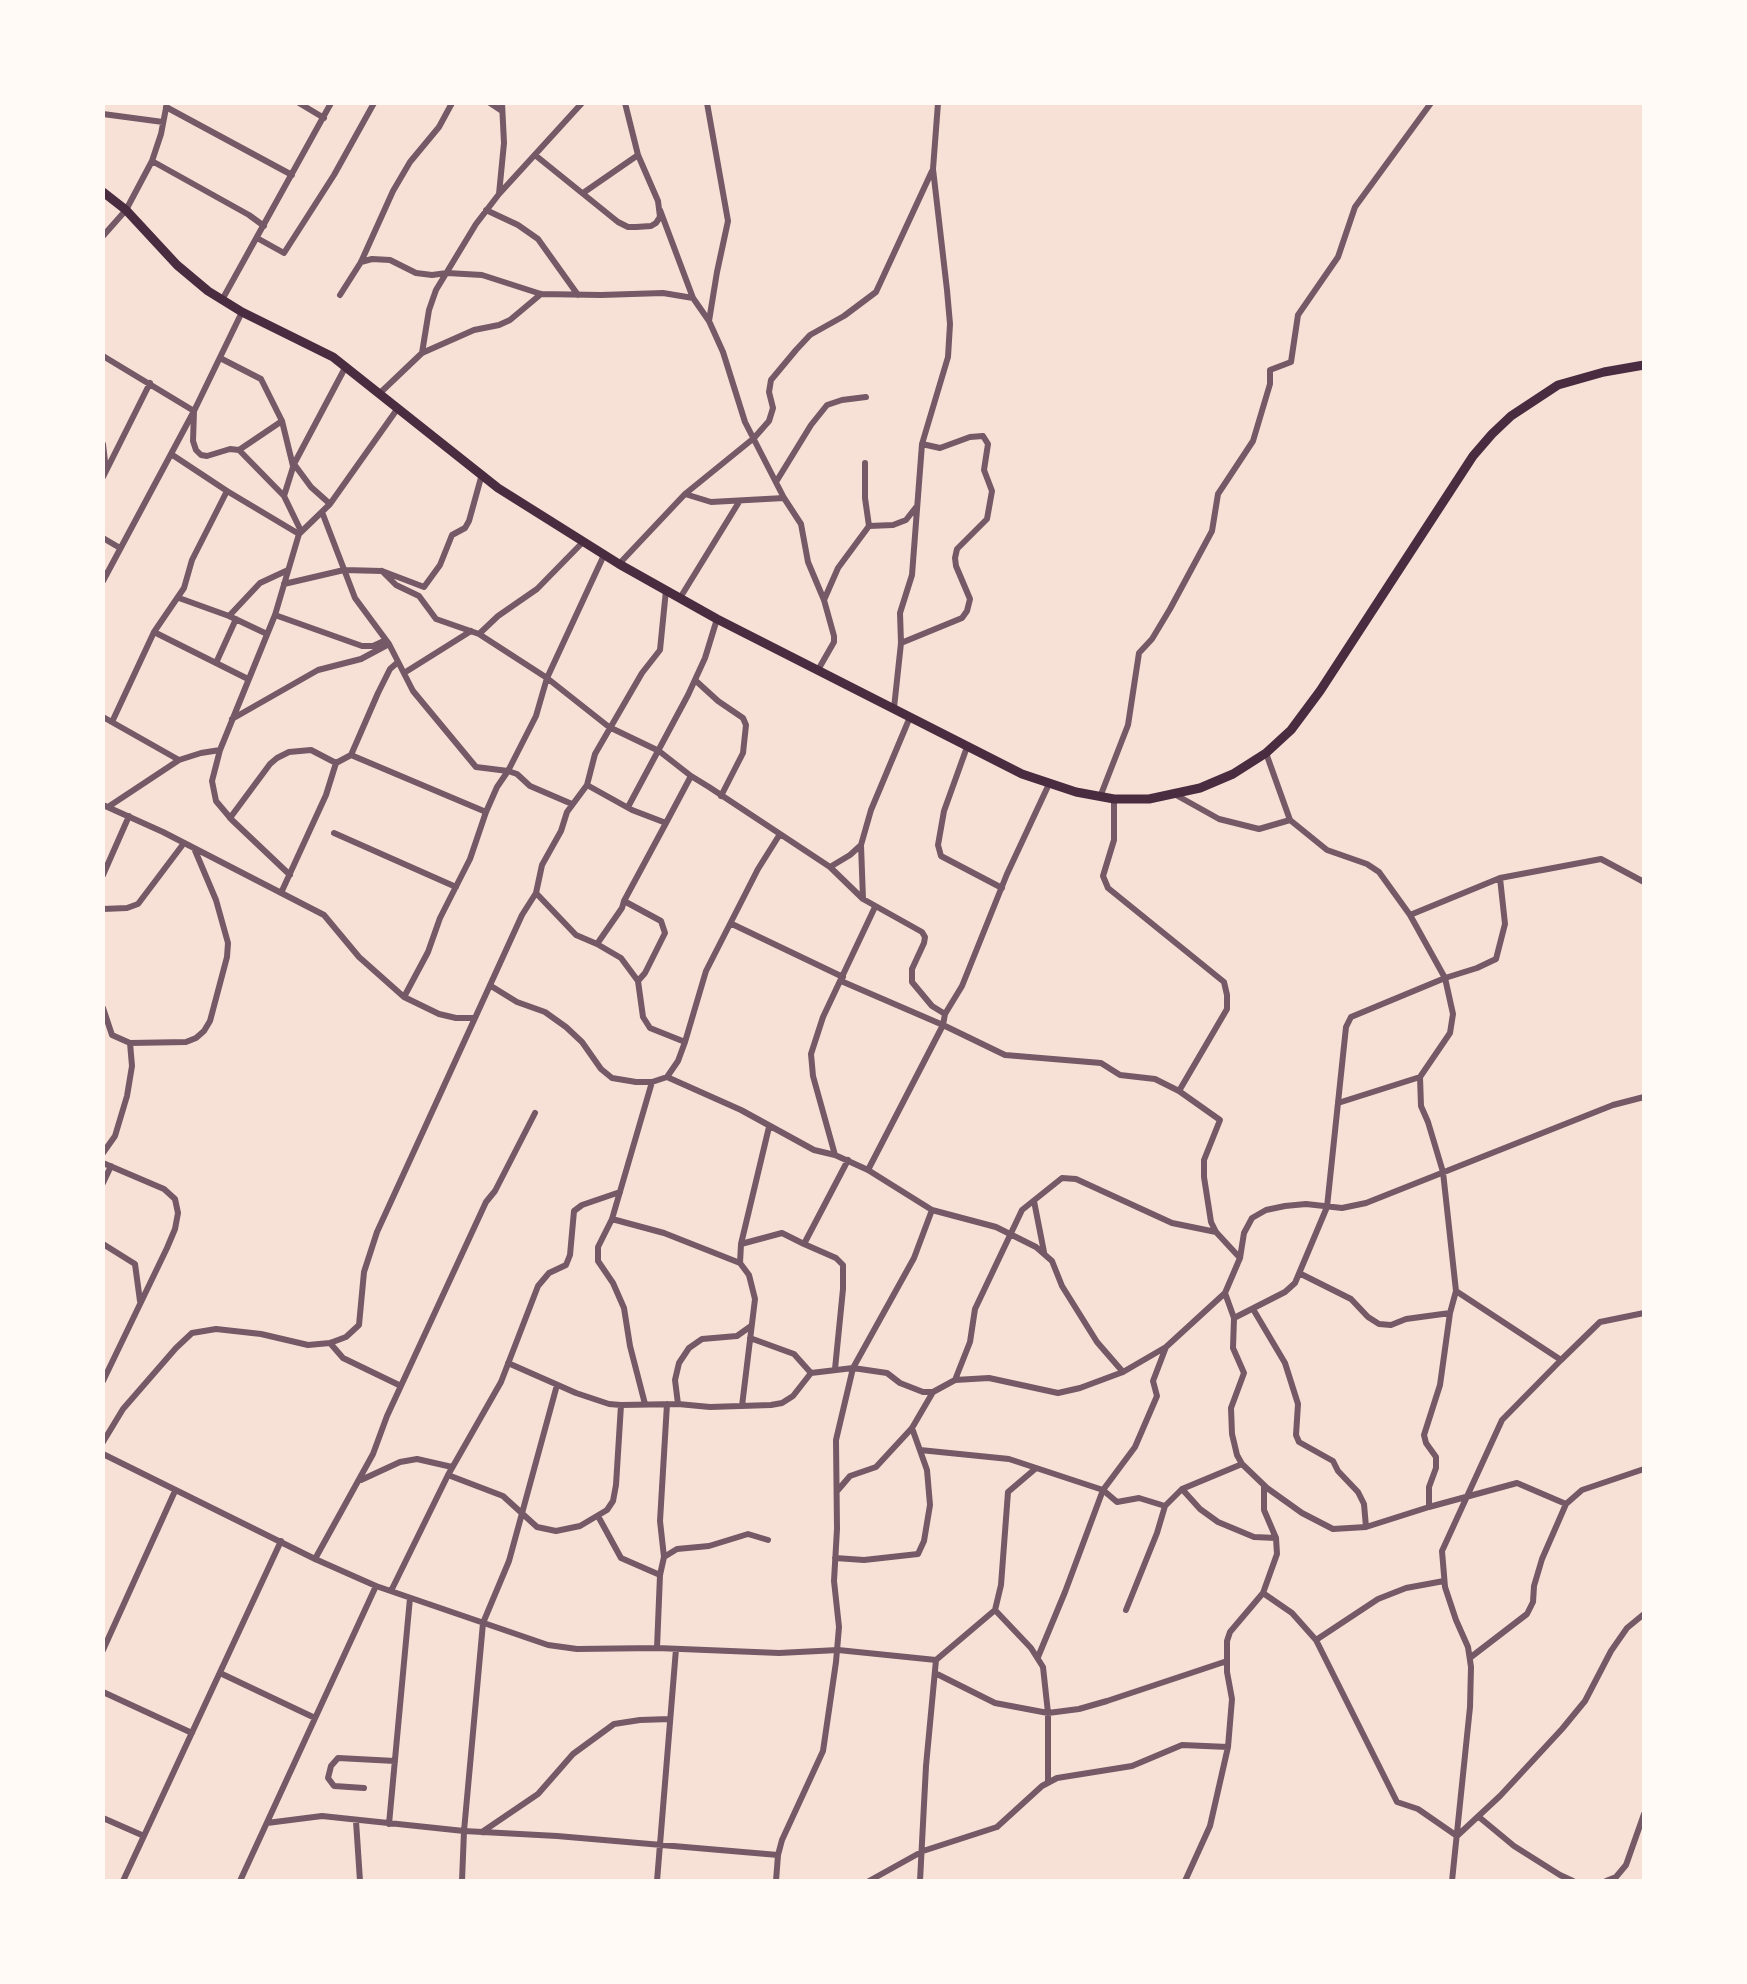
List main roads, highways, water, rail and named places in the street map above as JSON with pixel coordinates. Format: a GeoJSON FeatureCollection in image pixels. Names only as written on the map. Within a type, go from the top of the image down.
{"type":"FeatureCollection","features":[{"type":"Feature","properties":{"kind":"main road"},"geometry":{"type":"LineString","coordinates":[[103,192],[126,210],[183,270],[208,291],[242,312],[346,366],[498,488],[604,555],[717,619],[1022,774],[1049,784],[1114,799],[1149,799],[1176,795],[1216,782],[1266,753],[1291,730],[1320,691],[1473,456],[1492,434],[1511,416],[1558,385],[1604,372],[1644,365]]}}]}
